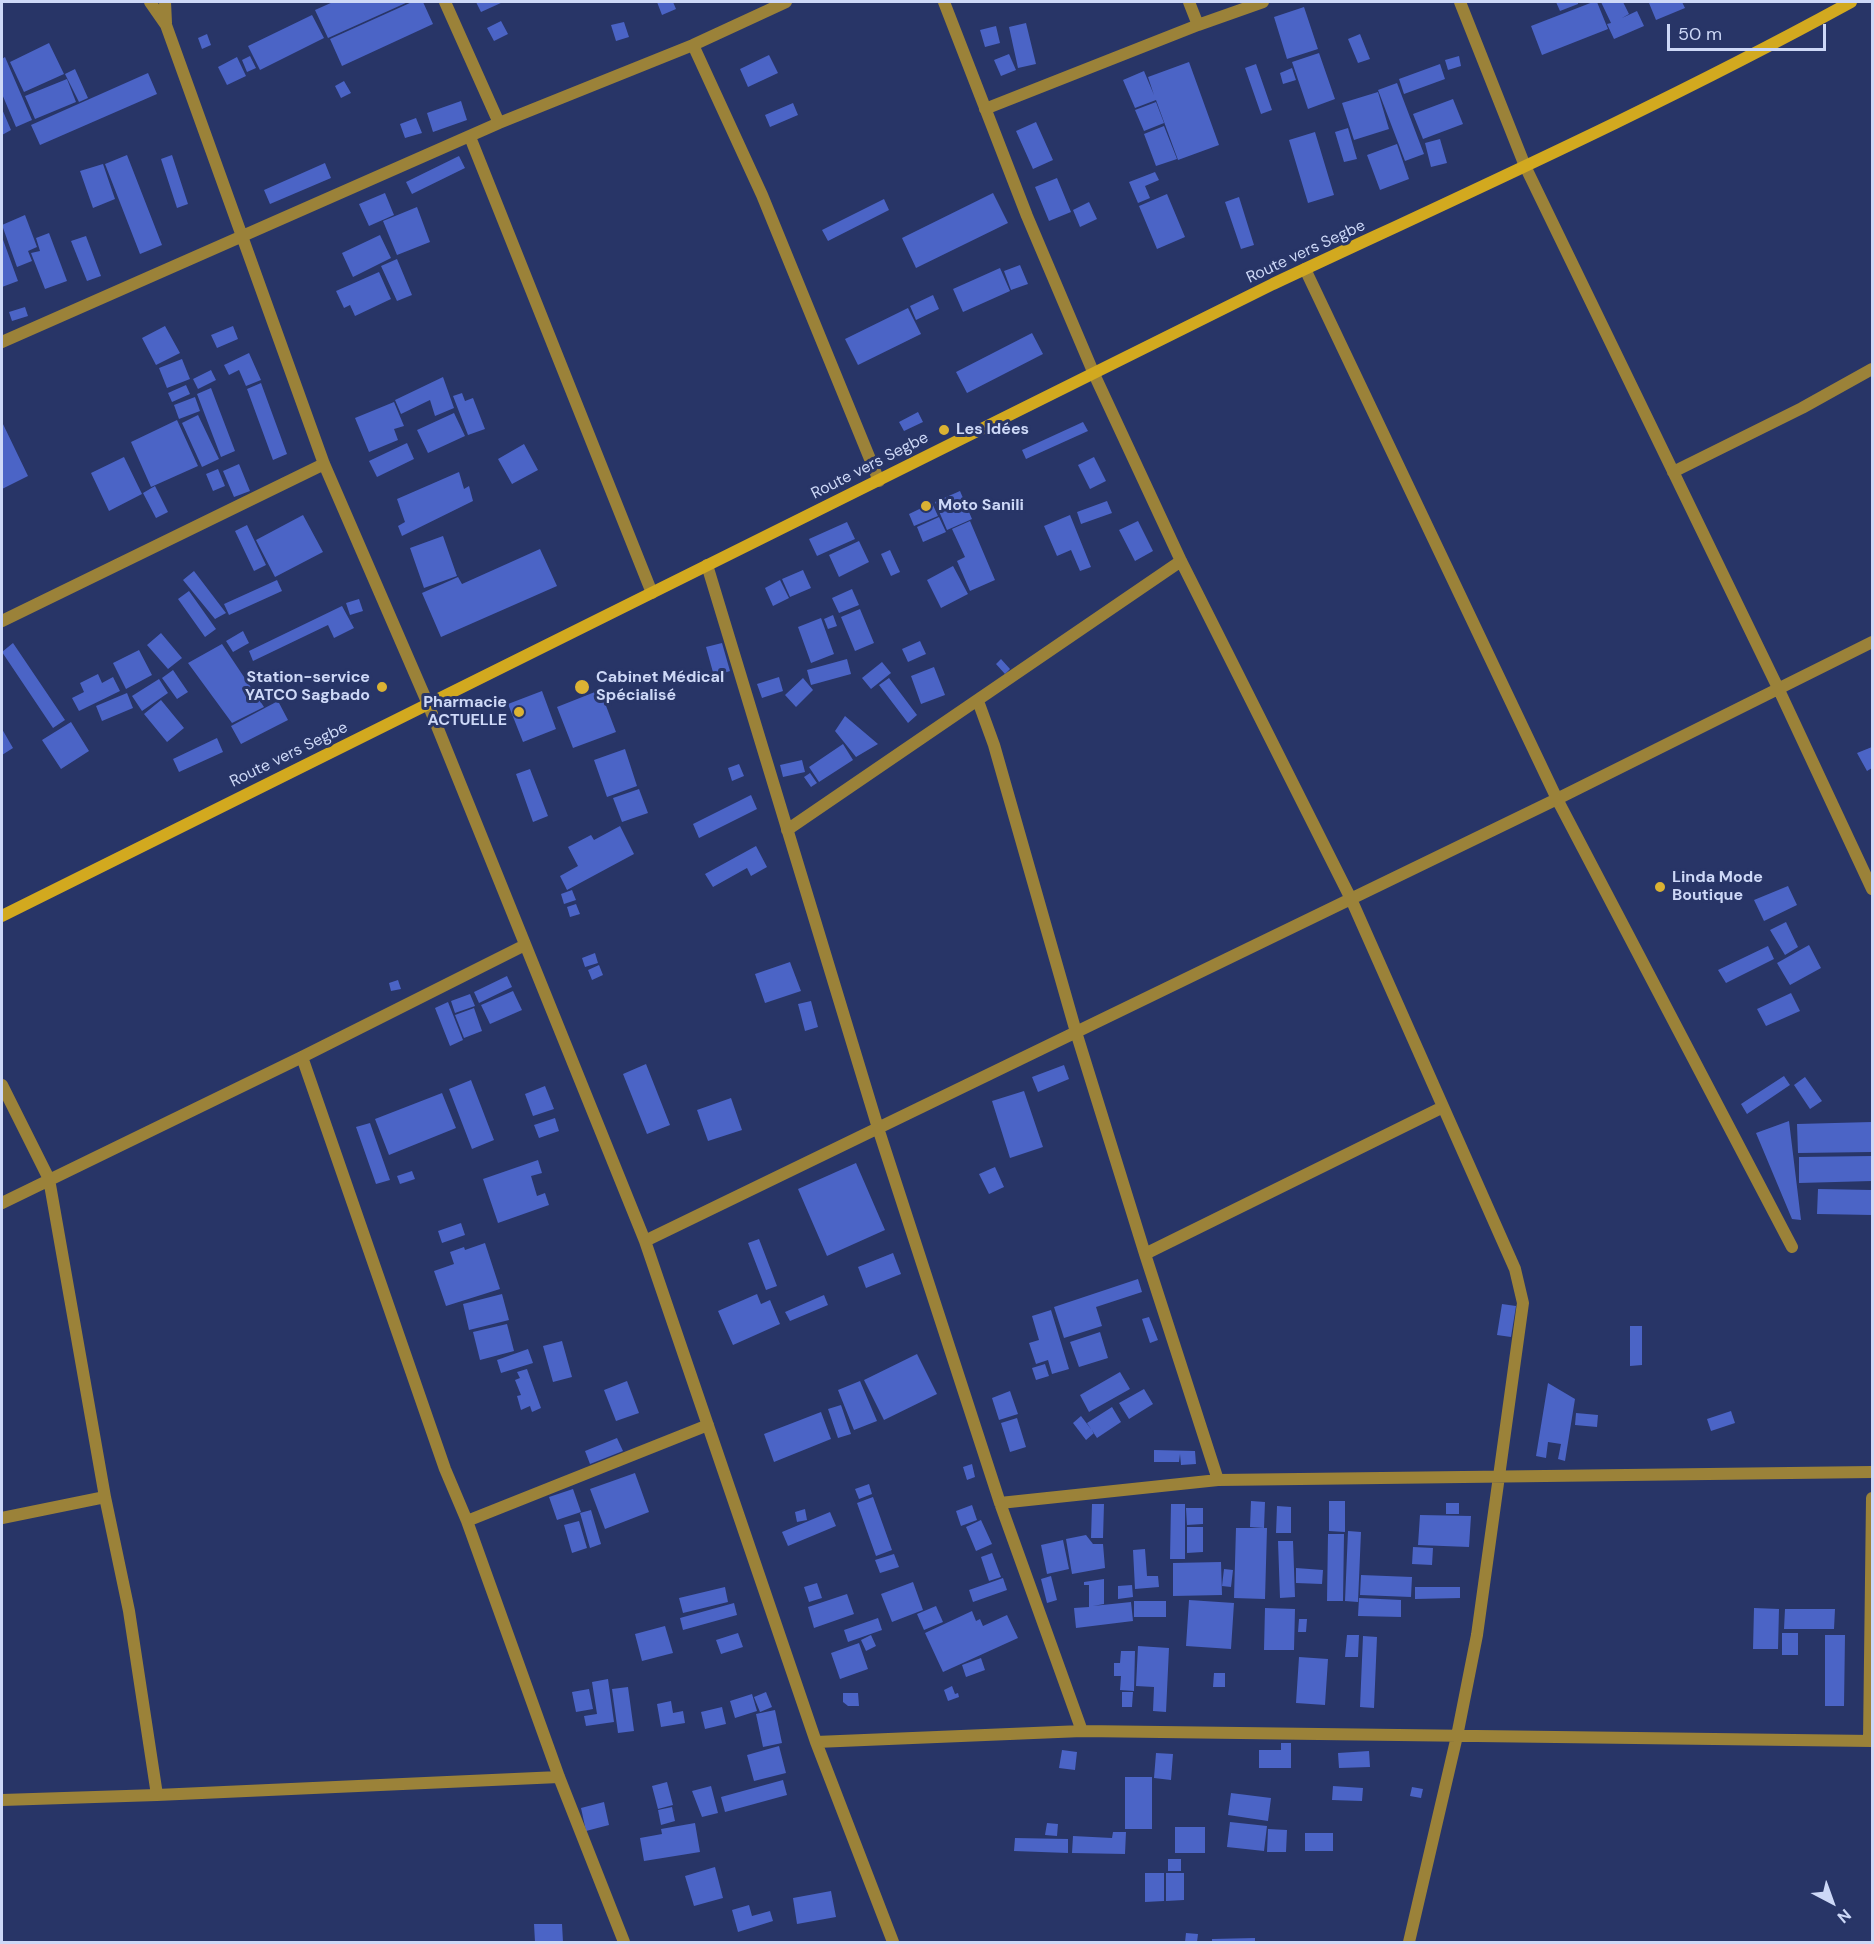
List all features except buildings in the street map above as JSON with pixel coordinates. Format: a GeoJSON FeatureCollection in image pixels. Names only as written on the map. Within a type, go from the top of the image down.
{"type":"FeatureCollection","features":[{"type":"Feature","properties":{"kind":"main road","name":"Route vers Segbe"},"geometry":{"type":"LineString","coordinates":[[2,916],[1305,269],[1525,166],[1710,75],[1851,2]]}},
{"type":"Feature","properties":{"kind":"street"},"geometry":{"type":"LineString","coordinates":[[150,2],[166,25],[324,464],[428,704],[645,1241],[816,1742],[893,1942]]}},
{"type":"Feature","properties":{"kind":"street"},"geometry":{"type":"LineString","coordinates":[[165,2],[166,25]]}},
{"type":"Feature","properties":{"kind":"street"},"geometry":{"type":"LineString","coordinates":[[445,2],[499,123]]}},
{"type":"Feature","properties":{"kind":"street"},"geometry":{"type":"LineString","coordinates":[[2,342],[499,123],[693,45],[786,2]]}},
{"type":"Feature","properties":{"kind":"street"},"geometry":{"type":"LineString","coordinates":[[944,2],[1027,216],[1094,374],[1181,561],[1351,899],[1515,1269],[1522,1294],[1516,1358],[1477,1635],[1457,1736],[1409,1942]]}},
{"type":"Feature","properties":{"kind":"street"},"geometry":{"type":"LineString","coordinates":[[1189,2],[1197,25]]}},
{"type":"Feature","properties":{"kind":"street"},"geometry":{"type":"LineString","coordinates":[[985,109],[1197,25],[1263,2]]}},
{"type":"Feature","properties":{"kind":"street"},"geometry":{"type":"LineString","coordinates":[[1460,2],[1525,166],[1779,690],[1872,889]]}},
{"type":"Feature","properties":{"kind":"street"},"geometry":{"type":"LineString","coordinates":[[693,45],[762,195],[879,481]]}},
{"type":"Feature","properties":{"kind":"street"},"geometry":{"type":"LineString","coordinates":[[470,137],[652,593]]}},
{"type":"Feature","properties":{"kind":"street"},"geometry":{"type":"LineString","coordinates":[[1305,269],[1557,798],[1792,1247]]}},
{"type":"Feature","properties":{"kind":"street"},"geometry":{"type":"LineString","coordinates":[[1673,472],[1802,408],[1872,369]]}},
{"type":"Feature","properties":{"kind":"street"},"geometry":{"type":"LineString","coordinates":[[2,621],[324,464]]}},
{"type":"Feature","properties":{"kind":"street"},"geometry":{"type":"LineString","coordinates":[[786,830],[1181,561]]}},
{"type":"Feature","properties":{"kind":"street"},"geometry":{"type":"LineString","coordinates":[[707,565],[878,1128],[1000,1503],[1082,1731]]}},
{"type":"Feature","properties":{"kind":"street"},"geometry":{"type":"LineString","coordinates":[[645,1241],[1351,899],[1779,690],[1872,642]]}},
{"type":"Feature","properties":{"kind":"street"},"geometry":{"type":"LineString","coordinates":[[978,701],[994,745],[1076,1032],[1218,1480]]}},
{"type":"Feature","properties":{"kind":"street"},"geometry":{"type":"LineString","coordinates":[[2,1203],[525,945]]}},
{"type":"Feature","properties":{"kind":"street"},"geometry":{"type":"LineString","coordinates":[[302,1057],[445,1469],[467,1521],[559,1777],[624,1942]]}},
{"type":"Feature","properties":{"kind":"street"},"geometry":{"type":"LineString","coordinates":[[2,1085],[49,1179],[105,1497],[129,1611],[157,1795]]}},
{"type":"Feature","properties":{"kind":"street"},"geometry":{"type":"LineString","coordinates":[[1145,1254],[1443,1107]]}},
{"type":"Feature","properties":{"kind":"street"},"geometry":{"type":"LineString","coordinates":[[467,1521],[708,1425]]}},
{"type":"Feature","properties":{"kind":"street"},"geometry":{"type":"LineString","coordinates":[[1000,1503],[1218,1480],[1872,1472]]}},
{"type":"Feature","properties":{"kind":"street"},"geometry":{"type":"LineString","coordinates":[[2,1518],[105,1497]]}},
{"type":"Feature","properties":{"kind":"street"},"geometry":{"type":"LineString","coordinates":[[816,1742],[1082,1731],[1871,1741],[1872,1498]]}},
{"type":"Feature","properties":{"kind":"street"},"geometry":{"type":"LineString","coordinates":[[2,1800],[559,1777]]}},
{"type":"Feature","properties":{"kind":"place","name":"Les Idées"},"geometry":{"type":"Point","coordinates":[944,430]}},
{"type":"Feature","properties":{"kind":"place","name":"Moto Sanili"},"geometry":{"type":"Point","coordinates":[926,506]}},
{"type":"Feature","properties":{"kind":"place","name":"Station-service YATCO Sagbado"},"geometry":{"type":"Point","coordinates":[382,687]}},
{"type":"Feature","properties":{"kind":"place","name":"Cabinet Médical Spécialisé"},"geometry":{"type":"Point","coordinates":[582,687]}},
{"type":"Feature","properties":{"kind":"place","name":"Pharmacie ACTUELLE"},"geometry":{"type":"Point","coordinates":[519,712]}},
{"type":"Feature","properties":{"kind":"place","name":"Linda Mode Boutique"},"geometry":{"type":"Point","coordinates":[1660,887]}}]}
